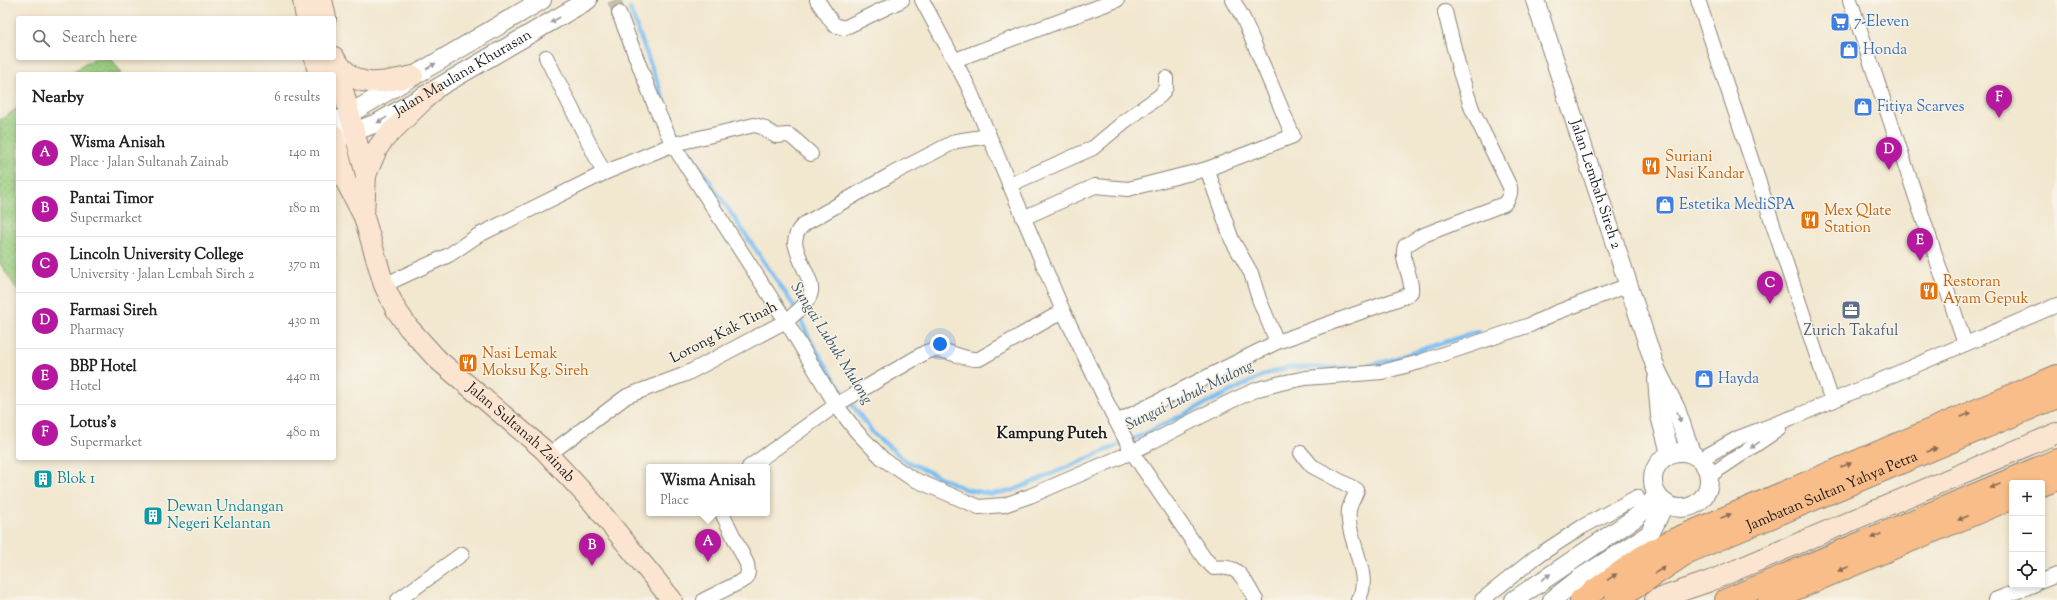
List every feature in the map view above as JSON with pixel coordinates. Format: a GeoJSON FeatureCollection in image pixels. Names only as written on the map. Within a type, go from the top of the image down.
{"type":"FeatureCollection","features":[{"type":"Feature","properties":{"kind":"highway"},"geometry":{"type":"LineString","coordinates":[[1580,600],[1642,557],[1673,540],[2057,376]]}},
{"type":"Feature","properties":{"kind":"highway","name":"Jambatan Sultan Yahya Petra"},"geometry":{"type":"LineString","coordinates":[[1616,600],[1688,552],[2057,397]]}},
{"type":"Feature","properties":{"kind":"highway"},"geometry":{"type":"LineString","coordinates":[[1726,600],[2057,460]]}},
{"type":"Feature","properties":{"kind":"highway"},"geometry":{"type":"LineString","coordinates":[[2045,484],[2057,479]]}},
{"type":"Feature","properties":{"kind":"highway"},"geometry":{"type":"LineString","coordinates":[[1769,600],[2009,499]]}},
{"type":"Feature","properties":{"kind":"main road"},"geometry":{"type":"LineString","coordinates":[[303,0],[306,16]]}},
{"type":"Feature","properties":{"kind":"main road"},"geometry":{"type":"LineString","coordinates":[[322,0],[326,16]]}},
{"type":"Feature","properties":{"kind":"main road"},"geometry":{"type":"LineString","coordinates":[[315,60],[318,72]]}},
{"type":"Feature","properties":{"kind":"main road","name":"Jalan Sultanah Zainab"},"geometry":{"type":"LineString","coordinates":[[334,60],[335,72]]}},
{"type":"Feature","properties":{"kind":"main road"},"geometry":{"type":"LineString","coordinates":[[336,60],[342,68],[359,81],[382,82],[413,76]]}},
{"type":"Feature","properties":{"kind":"main road","name":"Jalan Sultanah Zainab"},"geometry":{"type":"LineString","coordinates":[[336,78],[346,182],[364,217],[384,285],[395,308],[421,344],[548,455],[594,504],[672,600]]}},
{"type":"Feature","properties":{"kind":"main road"},"geometry":{"type":"LineString","coordinates":[[366,175],[377,149],[384,139],[433,91]]}},
{"type":"Feature","properties":{"kind":"main road","name":"Jalan Sultanah Zainab"},"geometry":{"type":"LineString","coordinates":[[341,129],[366,175],[364,217]]}},
{"type":"Feature","properties":{"kind":"main road"},"geometry":{"type":"LineString","coordinates":[[1655,600],[1710,580],[2057,433]]}},
{"type":"Feature","properties":{"kind":"main road"},"geometry":{"type":"LineString","coordinates":[[1679,600],[1710,580]]}},
{"type":"Feature","properties":{"kind":"street","name":"Jalan Maulana Khurasan"},"geometry":{"type":"LineString","coordinates":[[341,129],[413,76],[542,0]]}},
{"type":"Feature","properties":{"kind":"street","name":"Jalan Maulana Khurasan"},"geometry":{"type":"LineString","coordinates":[[341,129],[379,122],[588,0]]}},
{"type":"Feature","properties":{"kind":"street"},"geometry":{"type":"LineString","coordinates":[[817,0],[834,25],[844,28],[902,0]]}},
{"type":"Feature","properties":{"kind":"street"},"geometry":{"type":"LineString","coordinates":[[922,0],[968,86],[1063,311],[1131,450],[1204,558],[1214,568],[1227,566],[1237,570],[1256,600]]}},
{"type":"Feature","properties":{"kind":"street"},"geometry":{"type":"LineString","coordinates":[[955,60],[1117,0]]}},
{"type":"Feature","properties":{"kind":"street"},"geometry":{"type":"LineString","coordinates":[[1023,218],[1095,186],[1128,189],[1207,169],[1293,136],[1244,20],[1233,0]]}},
{"type":"Feature","properties":{"kind":"street","name":"Jalan Lembah Sireh 2"},"geometry":{"type":"LineString","coordinates":[[1535,0],[1656,369]]}},
{"type":"Feature","properties":{"kind":"street"},"geometry":{"type":"LineString","coordinates":[[1698,0],[1832,401]]}},
{"type":"Feature","properties":{"kind":"street"},"geometry":{"type":"LineString","coordinates":[[1850,0],[1965,344]]}},
{"type":"Feature","properties":{"kind":"street"},"geometry":{"type":"LineString","coordinates":[[1117,422],[1277,342],[1406,296],[1411,292],[1412,284],[1402,254],[1405,246],[1421,236],[1504,204],[1508,199],[1511,194],[1510,187],[1472,109],[1460,72],[1445,12]]}},
{"type":"Feature","properties":{"kind":"street"},"geometry":{"type":"LineString","coordinates":[[619,13],[655,106],[674,144],[786,321],[836,405],[857,432],[882,459],[911,478],[979,507],[1004,505],[1030,496],[1131,450],[1258,389],[1281,382],[1306,378],[1382,372],[1420,362],[1530,325],[1555,313],[1629,285]]}},
{"type":"Feature","properties":{"kind":"street"},"geometry":{"type":"LineString","coordinates":[[546,57],[604,173]]}},
{"type":"Feature","properties":{"kind":"street"},"geometry":{"type":"LineString","coordinates":[[1009,185],[1093,148],[1125,121],[1161,95],[1166,87],[1166,78]]}},
{"type":"Feature","properties":{"kind":"street"},"geometry":{"type":"LineString","coordinates":[[384,285],[449,254],[477,236],[604,173],[674,144],[758,126],[776,136],[788,135],[792,137],[811,154]]}},
{"type":"Feature","properties":{"kind":"street","name":"Lorong Kak Tinah"},"geometry":{"type":"LineString","coordinates":[[548,455],[627,396],[686,374],[786,321],[801,310],[809,301],[812,290],[795,243],[799,228],[892,174],[956,141],[973,137],[989,136]]}},
{"type":"Feature","properties":{"kind":"street"},"geometry":{"type":"LineString","coordinates":[[1207,169],[1232,240],[1251,274],[1259,299],[1277,342]]}},
{"type":"Feature","properties":{"kind":"street"},"geometry":{"type":"LineString","coordinates":[[1656,369],[1676,409],[1696,456],[1706,467],[1709,476],[1707,490],[1699,501],[1682,508],[1673,507],[1661,499],[1652,479],[1658,464],[1670,453],[1677,452],[1696,456],[1799,415],[2057,305]]}},
{"type":"Feature","properties":{"kind":"street"},"geometry":{"type":"LineString","coordinates":[[753,464],[836,405],[930,351],[979,359],[1063,311]]}},
{"type":"Feature","properties":{"kind":"street"},"geometry":{"type":"LineString","coordinates":[[1656,369],[1660,416],[1670,453]]}},
{"type":"Feature","properties":{"kind":"street"},"geometry":{"type":"LineString","coordinates":[[1709,476],[1799,415]]}},
{"type":"Feature","properties":{"kind":"street"},"geometry":{"type":"LineString","coordinates":[[1301,454],[1312,466],[1357,490],[1349,510],[1350,527],[1363,584],[1358,600]]}},
{"type":"Feature","properties":{"kind":"street"},"geometry":{"type":"LineString","coordinates":[[1482,600],[1536,557],[1582,527],[1637,497]]}},
{"type":"Feature","properties":{"kind":"street"},"geometry":{"type":"LineString","coordinates":[[1514,600],[1635,518],[1647,507],[1661,499]]}},
{"type":"Feature","properties":{"kind":"street"},"geometry":{"type":"LineString","coordinates":[[1552,600],[1580,578],[1649,534],[1655,524],[1661,499]]}},
{"type":"Feature","properties":{"kind":"street"},"geometry":{"type":"LineString","coordinates":[[704,600],[746,579],[748,572],[747,564],[723,516]]}},
{"type":"Feature","properties":{"kind":"street"},"geometry":{"type":"LineString","coordinates":[[398,600],[462,554]]}},
{"type":"Feature","properties":{"kind":"street"},"geometry":{"type":"LineString","coordinates":[[2045,580],[2057,575]]}},
{"type":"Feature","properties":{"kind":"street"},"geometry":{"type":"LineString","coordinates":[[1995,600],[2025,588]]}},
{"type":"Feature","properties":{"kind":"green space"},"geometry":{"type":"Polygon","coordinates":[[[92,60],[112,60],[121,72],[73,72],[92,60]]]}},
{"type":"Feature","properties":{"kind":"green space"},"geometry":{"type":"Polygon","coordinates":[[[16,109],[16,288],[0,263],[0,120],[16,109]]]}},
{"type":"Feature","properties":{"kind":"waterway","name":"Sungai Lubuk Mulong"},"geometry":{"type":"LineString","coordinates":[[630,9],[676,132],[792,303],[812,343],[840,388],[873,433],[906,461],[965,489],[992,494],[1014,490],[1140,436],[1264,375],[1288,367],[1343,368],[1367,366],[1391,360],[1479,331]]}},
{"type":"Feature","properties":{"kind":"tunnel"},"geometry":{"type":"LineString","coordinates":[[614,0],[619,13]]}},
{"type":"Feature","properties":{"kind":"place","name":"7-Eleven"},"geometry":{"type":"Point","coordinates":[1840,22]}},
{"type":"Feature","properties":{"kind":"place","name":"Honda"},"geometry":{"type":"Point","coordinates":[1849,50]}},
{"type":"Feature","properties":{"kind":"place","name":"Fitiya Scarves"},"geometry":{"type":"Point","coordinates":[1863,107]}},
{"type":"Feature","properties":{"kind":"place","name":"Lotus's"},"geometry":{"type":"Point","coordinates":[1999,118]}},
{"type":"Feature","properties":{"kind":"place","name":"Suriani Nasi Kandar"},"geometry":{"type":"Point","coordinates":[1651,166]}},
{"type":"Feature","properties":{"kind":"place","name":"Farmasi Sireh"},"geometry":{"type":"Point","coordinates":[1889,170]}},
{"type":"Feature","properties":{"kind":"place","name":"Estetika MediSPA"},"geometry":{"type":"Point","coordinates":[1665,205]}},
{"type":"Feature","properties":{"kind":"place","name":"Mex Qlate Station"},"geometry":{"type":"Point","coordinates":[1810,220]}},
{"type":"Feature","properties":{"kind":"place","name":"BBP Hotel"},"geometry":{"type":"Point","coordinates":[1920,261]}},
{"type":"Feature","properties":{"kind":"place","name":"Restoran Ayam Gepuk"},"geometry":{"type":"Point","coordinates":[1929,291]}},
{"type":"Feature","properties":{"kind":"place","name":"Lincoln University College"},"geometry":{"type":"Point","coordinates":[1770,304]}},
{"type":"Feature","properties":{"kind":"place","name":"Zurich Takaful"},"geometry":{"type":"Point","coordinates":[1851,310]}},
{"type":"Feature","properties":{"kind":"place","name":"Nasi Lemak Moksu Kg. Sireh"},"geometry":{"type":"Point","coordinates":[468,363]}},
{"type":"Feature","properties":{"kind":"place","name":"Hayda"},"geometry":{"type":"Point","coordinates":[1704,379]}},
{"type":"Feature","properties":{"kind":"place","name":"Blok 1"},"geometry":{"type":"Point","coordinates":[43,479]}},
{"type":"Feature","properties":{"kind":"place","name":"Dewan Undangan Negeri Kelantan"},"geometry":{"type":"Point","coordinates":[153,516]}},
{"type":"Feature","properties":{"kind":"place","name":"Wisma Anisah"},"geometry":{"type":"Point","coordinates":[708,562]}},
{"type":"Feature","properties":{"kind":"place","name":"Pantai Timor"},"geometry":{"type":"Point","coordinates":[592,566]}},
{"type":"Feature","properties":{"kind":"district","name":"Kampung Puteh"},"geometry":{"type":"Point","coordinates":[1052,434]}}]}
